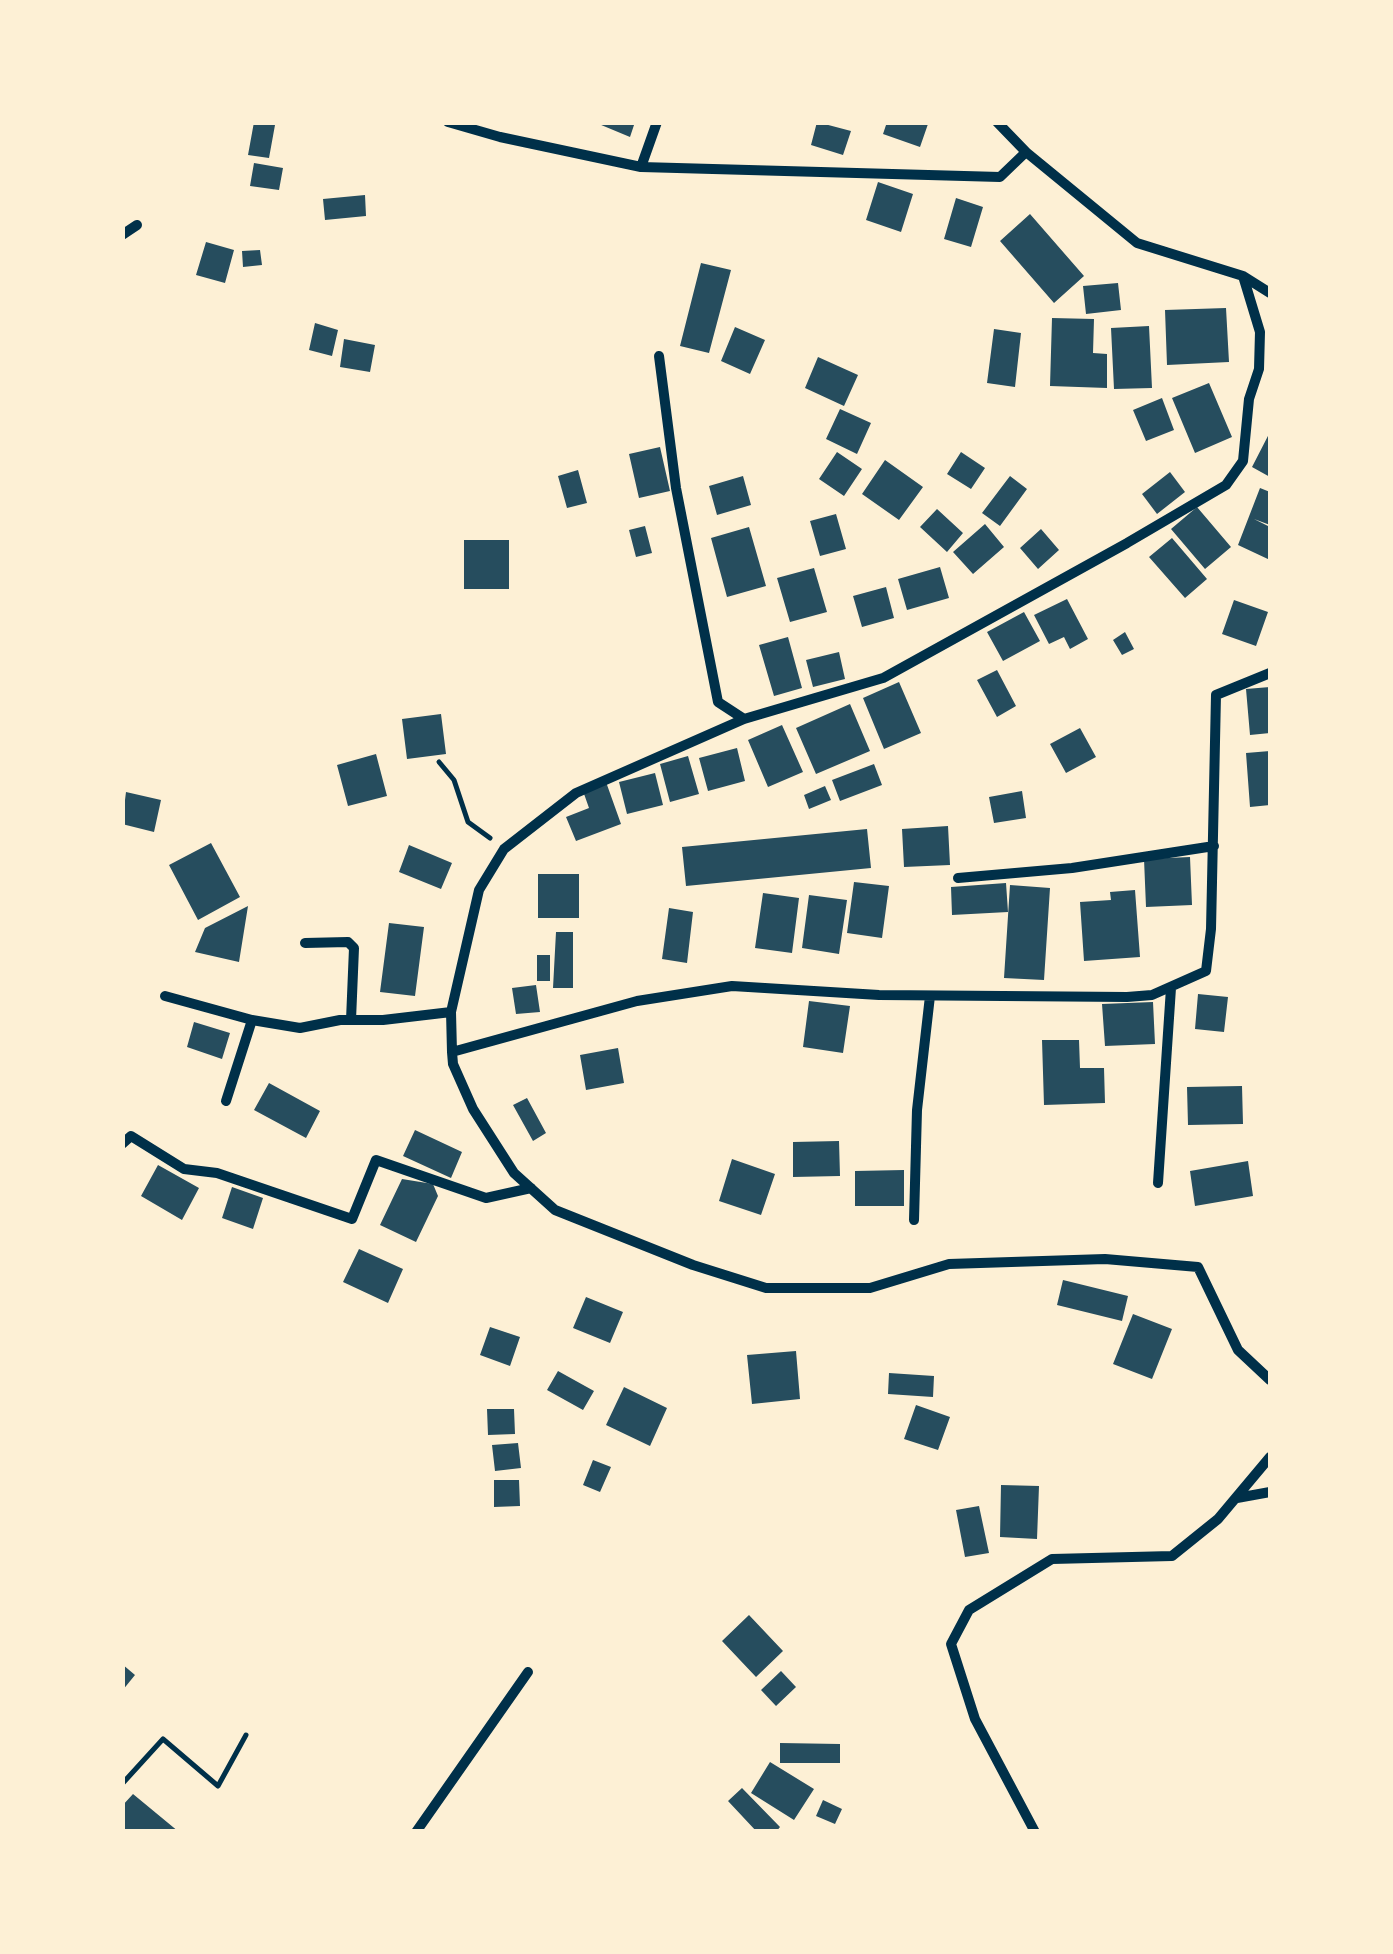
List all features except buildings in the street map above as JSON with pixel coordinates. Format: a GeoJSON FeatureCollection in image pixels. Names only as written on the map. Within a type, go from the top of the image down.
{"type":"FeatureCollection","features":[{"type":"Feature","properties":{"kind":"street"},"geometry":{"type":"LineString","coordinates":[[448,122],[500,138],[641,167],[1000,178],[1026,152]]}},
{"type":"Feature","properties":{"kind":"street"},"geometry":{"type":"LineString","coordinates":[[641,167],[656,122]]}},
{"type":"Feature","properties":{"kind":"street"},"geometry":{"type":"LineString","coordinates":[[997,122],[1026,152],[1137,243],[1243,276],[1270,293]]}},
{"type":"Feature","properties":{"kind":"street"},"geometry":{"type":"LineString","coordinates":[[122,235],[137,225]]}},
{"type":"Feature","properties":{"kind":"street"},"geometry":{"type":"LineString","coordinates":[[1243,276],[1260,332],[1259,369],[1249,399],[1243,461],[1226,484],[1127,544],[883,678],[744,719],[576,793],[504,850],[479,890],[451,1012],[453,1064],[473,1109],[514,1173],[554,1210],[693,1265],[766,1288],[870,1288],[949,1264],[1105,1259],[1198,1267],[1238,1350],[1270,1380]]}},
{"type":"Feature","properties":{"kind":"street"},"geometry":{"type":"LineString","coordinates":[[659,356],[676,488],[718,702],[744,719]]}},
{"type":"Feature","properties":{"kind":"street"},"geometry":{"type":"LineString","coordinates":[[452,1052],[637,1001],[732,986],[930,996],[1128,998],[1152,995],[1206,972],[1214,846],[1216,695],[1270,673]]}},
{"type":"Feature","properties":{"kind":"street"},"geometry":{"type":"LineString","coordinates":[[958,878],[1072,868],[1214,846]]}},
{"type":"Feature","properties":{"kind":"street"},"geometry":{"type":"LineString","coordinates":[[305,943],[348,942],[354,948],[351,1020]]}},
{"type":"Feature","properties":{"kind":"street"},"geometry":{"type":"LineString","coordinates":[[1158,1183],[1171,988]]}},
{"type":"Feature","properties":{"kind":"street"},"geometry":{"type":"LineString","coordinates":[[165,996],[252,1020],[300,1028],[451,1012]]}},
{"type":"Feature","properties":{"kind":"street"},"geometry":{"type":"LineString","coordinates":[[914,1220],[916,1110],[930,996]]}},
{"type":"Feature","properties":{"kind":"street"},"geometry":{"type":"LineString","coordinates":[[226,1100],[252,1020]]}},
{"type":"Feature","properties":{"kind":"street"},"geometry":{"type":"LineString","coordinates":[[122,1144],[131,1136],[184,1169],[218,1173],[352,1219],[376,1160],[486,1198],[531,1188]]}},
{"type":"Feature","properties":{"kind":"street"},"geometry":{"type":"LineString","coordinates":[[1035,1832],[974,1719],[952,1644],[969,1610],[1052,1560],[1172,1556],[1218,1520],[1270,1458]]}},
{"type":"Feature","properties":{"kind":"street"},"geometry":{"type":"LineString","coordinates":[[1236,1498],[1270,1492]]}},
{"type":"Feature","properties":{"kind":"street"},"geometry":{"type":"LineString","coordinates":[[416,1832],[528,1672]]}},
{"type":"Feature","properties":{"kind":"path"},"geometry":{"type":"LineString","coordinates":[[439,762],[454,780],[468,822],[504,850]]}},
{"type":"Feature","properties":{"kind":"path"},"geometry":{"type":"LineString","coordinates":[[122,1784],[163,1739],[218,1786],[246,1735]]}}]}
